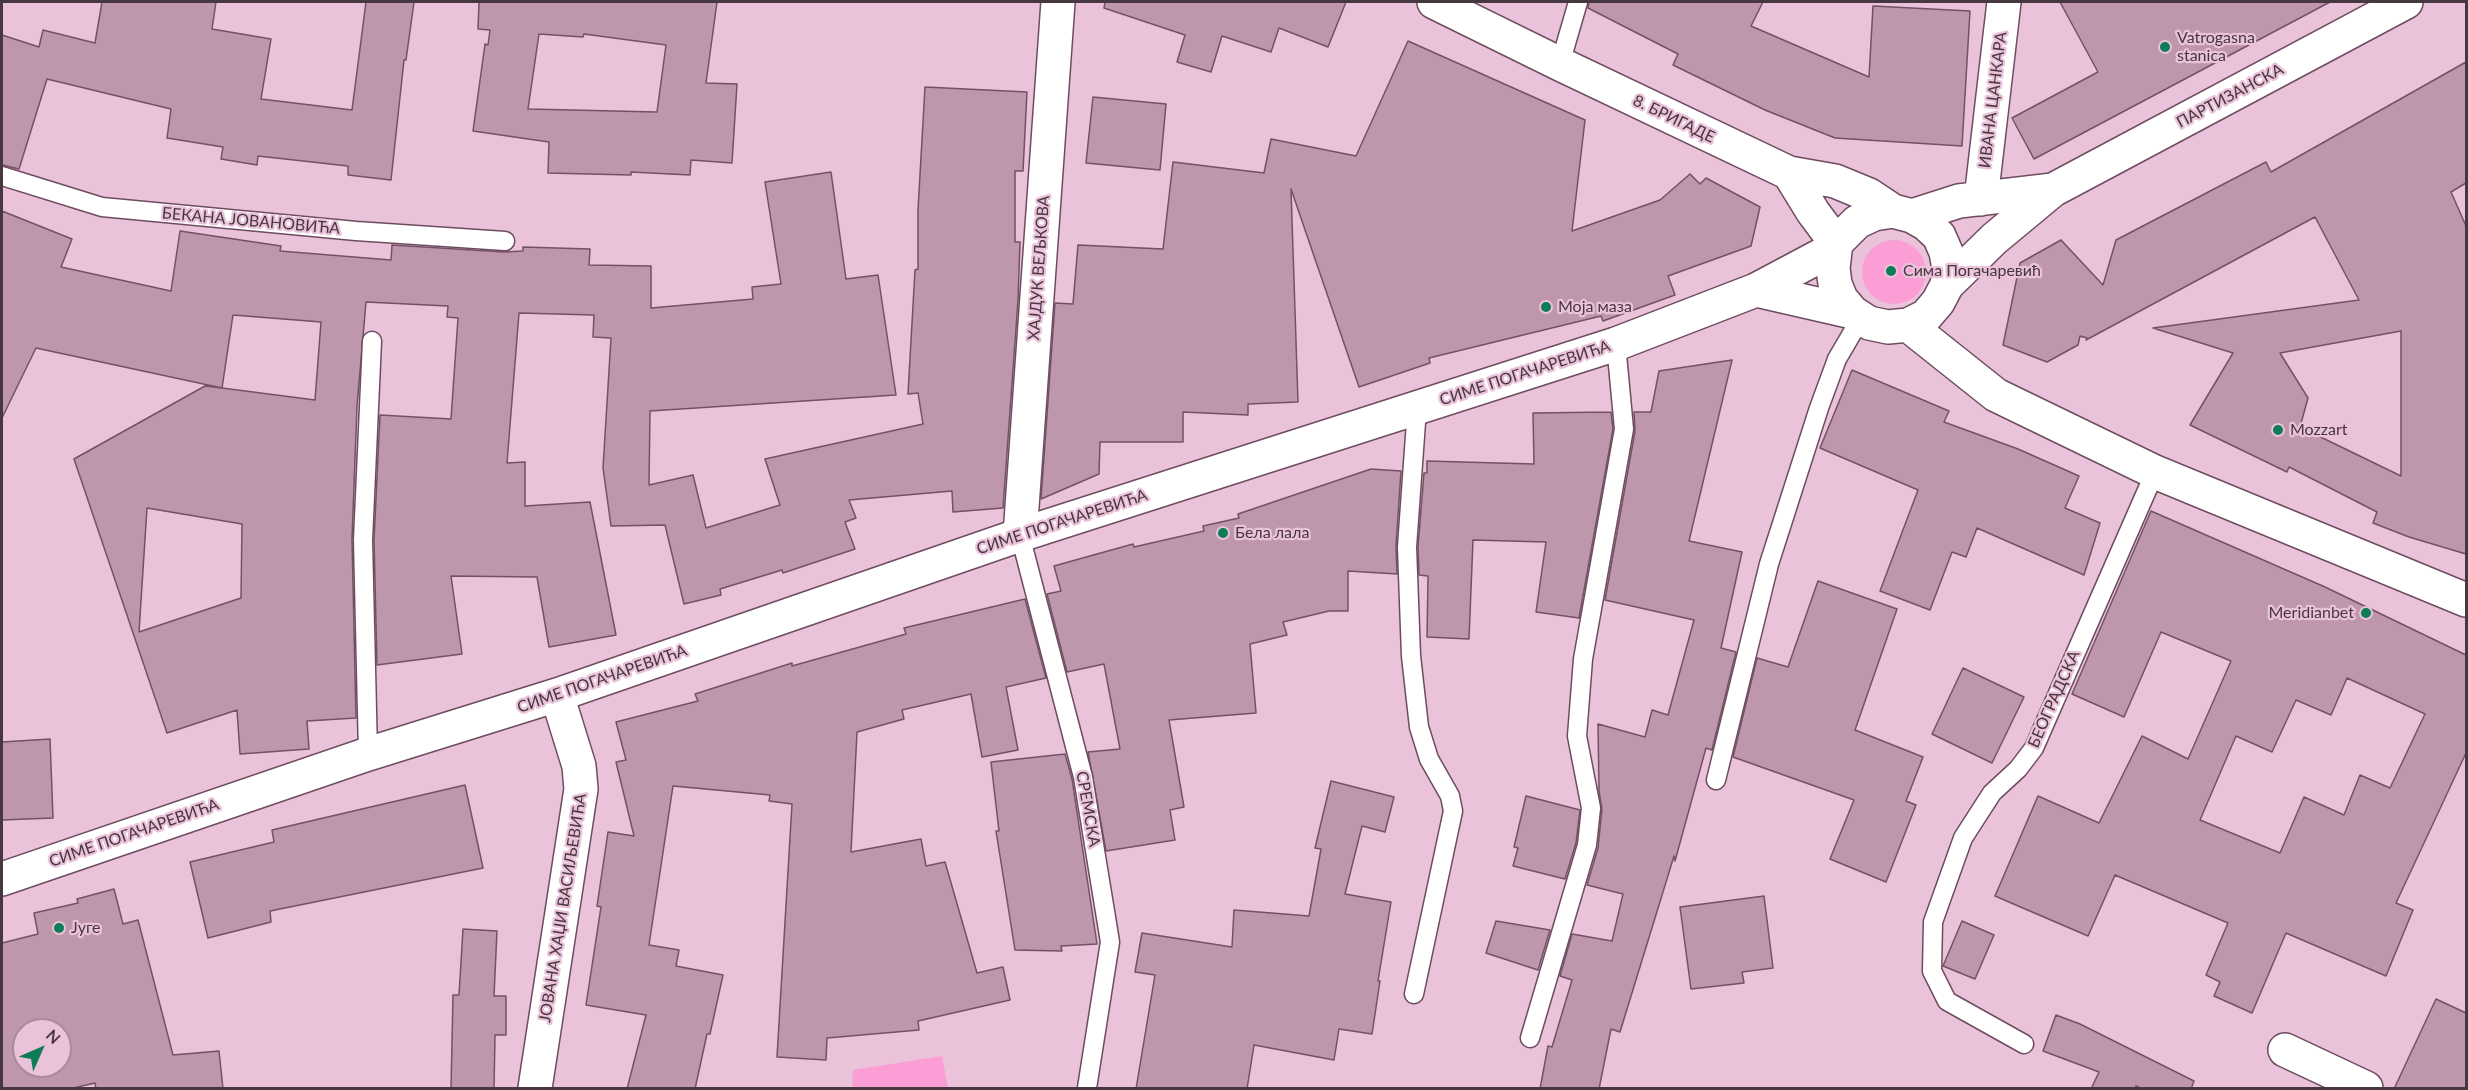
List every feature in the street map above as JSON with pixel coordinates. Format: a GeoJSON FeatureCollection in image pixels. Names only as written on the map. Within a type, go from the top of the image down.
{"type":"FeatureCollection","features":[{"type":"Feature","properties":{"kind":"main road","name":"ХАЈДУК ВЕЉКОВА"},"geometry":{"type":"LineString","coordinates":[[1020,535],[1058,2]]}},
{"type":"Feature","properties":{"kind":"main road","name":"8. БРИГАДЕ"},"geometry":{"type":"LineString","coordinates":[[1434,2],[1789,173],[1835,181],[1869,195],[1902,214]]}},
{"type":"Feature","properties":{"kind":"main road","name":"ИВАНА ЦАНКАРА"},"geometry":{"type":"LineString","coordinates":[[1981,200],[2004,2]]}},
{"type":"Feature","properties":{"kind":"main road","name":"ПАРТИЗАНСКА"},"geometry":{"type":"LineString","coordinates":[[1947,285],[1994,239],[2053,190],[2406,2]]}},
{"type":"Feature","properties":{"kind":"main road"},"geometry":{"type":"LineString","coordinates":[[1789,173],[1836,245]]}},
{"type":"Feature","properties":{"kind":"main road","name":"ПАРТИЗАНСКА"},"geometry":{"type":"LineString","coordinates":[[1902,214],[1943,204],[2053,190]]}},
{"type":"Feature","properties":{"kind":"main road"},"geometry":{"type":"LineString","coordinates":[[1874,214],[1902,214],[1926,224],[1938,236],[1946,252],[1949,268],[1947,285],[1938,302],[1926,316],[1908,325],[1888,327],[1869,323],[1856,315],[1841,300],[1835,284],[1833,268],[1836,245],[1857,222],[1874,214]]}},
{"type":"Feature","properties":{"kind":"main road","name":"СИМЕ ПОГАЧАРЕВИЋА"},"geometry":{"type":"LineString","coordinates":[[2,879],[369,754],[557,695],[1020,535],[1617,344],[1756,290],[1836,245]]}},
{"type":"Feature","properties":{"kind":"main road"},"geometry":{"type":"LineString","coordinates":[[1756,290],[1856,315]]}},
{"type":"Feature","properties":{"kind":"main road"},"geometry":{"type":"LineString","coordinates":[[1908,325],[1996,395],[2155,472],[2466,600]]}},
{"type":"Feature","properties":{"kind":"main road","name":"ЈОВАНА ХАЏИ ВАСИЉЕВИЋА"},"geometry":{"type":"LineString","coordinates":[[536,1089],[581,789],[579,766],[557,695]]}},
{"type":"Feature","properties":{"kind":"main road"},"geometry":{"type":"LineString","coordinates":[[2285,1050],[2366,1089]]}},
{"type":"Feature","properties":{"kind":"lane"},"geometry":{"type":"LineString","coordinates":[[1560,64],[1578,2]]}},
{"type":"Feature","properties":{"kind":"lane","name":"БЕКАНА ЈОВАНОВИЋА"},"geometry":{"type":"LineString","coordinates":[[2,176],[102,207],[357,231],[505,241]]}},
{"type":"Feature","properties":{"kind":"lane"},"geometry":{"type":"LineString","coordinates":[[1716,780],[1773,553],[1819,408],[1856,315]]}},
{"type":"Feature","properties":{"kind":"lane"},"geometry":{"type":"LineString","coordinates":[[369,754],[363,540],[372,340]]}},
{"type":"Feature","properties":{"kind":"lane"},"geometry":{"type":"LineString","coordinates":[[1530,1038],[1587,845],[1591,808],[1577,736],[1583,659],[1624,429],[1617,344]]}},
{"type":"Feature","properties":{"kind":"lane"},"geometry":{"type":"LineString","coordinates":[[1414,994],[1453,811],[1450,796],[1429,759],[1419,727],[1411,656],[1407,547],[1417,408]]}},
{"type":"Feature","properties":{"kind":"lane","name":"БЕОГРАДСКА"},"geometry":{"type":"LineString","coordinates":[[2024,1044],[1947,1001],[1932,971],[1933,922],[1963,838],[1992,793],[2018,769],[2034,748],[2155,472]]}},
{"type":"Feature","properties":{"kind":"lane","name":"СРЕМСКА"},"geometry":{"type":"LineString","coordinates":[[1020,535],[1083,777],[1110,942],[1087,1089]]}},
{"type":"Feature","properties":{"kind":"shaded area"},"geometry":{"type":"Polygon","coordinates":[[[1894,240],[1917,249],[1926,272],[1917,295],[1894,304],[1871,295],[1862,272],[1871,249],[1894,240]]]}},
{"type":"Feature","properties":{"kind":"shaded area"},"geometry":{"type":"Polygon","coordinates":[[[942,1056],[948,1088],[852,1088],[853,1070],[942,1056]]]}},
{"type":"Feature","properties":{"kind":"building"},"geometry":{"type":"Polygon","coordinates":[[[102,2],[216,2],[212,29],[271,39],[261,99],[352,110],[366,2],[414,2],[406,60],[404,60],[391,180],[348,175],[348,166],[258,156],[257,165],[221,159],[223,147],[167,138],[171,109],[47,79],[19,169],[2,165],[2,35],[39,47],[43,30],[95,43],[102,2]]]}},
{"type":"Feature","properties":{"kind":"building"},"geometry":{"type":"Polygon","coordinates":[[[479,2],[717,2],[706,83],[737,84],[732,163],[691,160],[690,175],[631,172],[631,175],[548,173],[549,142],[473,131],[485,44],[488,45],[490,30],[478,29],[479,2]],[[539,34],[528,109],[657,112],[666,45],[584,34],[583,37],[539,34]]]}},
{"type":"Feature","properties":{"kind":"building"},"geometry":{"type":"Polygon","coordinates":[[[1105,2],[1346,2],[1328,47],[1279,28],[1271,52],[1222,36],[1211,72],[1177,62],[1185,35],[1104,8],[1105,2]]]}},
{"type":"Feature","properties":{"kind":"building"},"geometry":{"type":"Polygon","coordinates":[[[1589,2],[1763,2],[1751,26],[1869,77],[1873,6],[1970,11],[1962,146],[1835,138],[1765,110],[1673,65],[1678,54],[1588,8],[1589,2]]]}},
{"type":"Feature","properties":{"kind":"building","name":"Vatrogasna stanica"},"geometry":{"type":"Polygon","coordinates":[[[2060,2],[2330,2],[2034,159],[2012,118],[2098,72],[2060,2]]]}},
{"type":"Feature","properties":{"kind":"building"},"geometry":{"type":"Polygon","coordinates":[[[1408,41],[1585,120],[1572,231],[1660,200],[1690,174],[1700,184],[1706,178],[1760,207],[1751,246],[1668,276],[1675,295],[1603,321],[1601,316],[1429,358],[1430,363],[1359,387],[1291,189],[1298,402],[1248,404],[1248,415],[1183,412],[1183,442],[1100,442],[1099,474],[1041,499],[1055,303],[1073,304],[1078,245],[1163,249],[1173,162],[1264,173],[1271,139],[1356,156],[1408,41]]]}},
{"type":"Feature","properties":{"kind":"building"},"geometry":{"type":"Polygon","coordinates":[[[2466,62],[2466,183],[2451,192],[2466,226],[2466,554],[2409,537],[2373,523],[2377,512],[2289,467],[2287,472],[2190,425],[2233,353],[2153,328],[2359,300],[2315,217],[2086,340],[2087,338],[2080,336],[2078,345],[2047,362],[2003,345],[2020,263],[2061,240],[2103,285],[2116,240],[2266,162],[2271,172],[2466,62]],[[2401,331],[2280,353],[2308,398],[2300,427],[2401,476],[2401,331]]]}},
{"type":"Feature","properties":{"kind":"building"},"geometry":{"type":"Polygon","coordinates":[[[925,87],[1027,92],[1023,171],[1015,171],[1015,242],[1020,242],[1018,300],[1003,508],[953,512],[952,491],[849,500],[856,518],[845,522],[855,549],[783,573],[782,570],[720,589],[721,595],[684,604],[665,525],[611,526],[603,468],[611,338],[593,337],[594,315],[519,313],[507,463],[525,462],[525,506],[590,502],[616,635],[549,647],[537,577],[451,576],[462,654],[377,665],[374,540],[380,415],[451,419],[458,318],[447,317],[448,306],[366,302],[357,406],[352,539],[356,718],[307,721],[309,749],[240,754],[237,710],[167,733],[74,459],[205,386],[222,388],[36,348],[2,418],[2,211],[72,239],[61,267],[171,291],[180,231],[281,246],[280,251],[391,260],[392,245],[504,252],[523,251],[523,247],[590,249],[589,265],[651,266],[651,308],[753,299],[752,287],[781,284],[765,182],[831,172],[846,279],[878,275],[896,395],[650,411],[649,485],[693,475],[706,528],[780,505],[765,459],[923,424],[918,393],[908,394],[915,270],[918,269],[918,210],[925,87]],[[233,315],[222,388],[315,400],[321,322],[233,315]],[[147,508],[139,632],[241,598],[242,524],[147,508]]]}},
{"type":"Feature","properties":{"kind":"building"},"geometry":{"type":"Polygon","coordinates":[[[1093,97],[1166,104],[1160,170],[1086,163],[1093,97]]]}},
{"type":"Feature","properties":{"kind":"building"},"geometry":{"type":"Polygon","coordinates":[[[1732,360],[1689,541],[1742,552],[1721,648],[1736,652],[1712,750],[1706,748],[1675,861],[1674,856],[1620,1032],[1611,1029],[1599,1089],[1540,1089],[1548,1046],[1552,1047],[1572,980],[1560,976],[1572,934],[1612,941],[1623,894],[1587,885],[1598,848],[1602,809],[1599,791],[1598,724],[1645,737],[1652,710],[1668,715],[1694,620],[1605,600],[1635,431],[1634,412],[1651,412],[1659,371],[1732,360]]]}},
{"type":"Feature","properties":{"kind":"building"},"geometry":{"type":"Polygon","coordinates":[[[1852,370],[1949,411],[1944,422],[2018,449],[2079,476],[2065,508],[2100,523],[2084,575],[1977,528],[1966,557],[1952,552],[1930,610],[1880,591],[1918,490],[1820,448],[1852,370]]]}},
{"type":"Feature","properties":{"kind":"building"},"geometry":{"type":"Polygon","coordinates":[[[1611,412],[1613,429],[1579,618],[1536,612],[1546,542],[1473,540],[1469,639],[1427,637],[1428,576],[1419,575],[1418,547],[1427,461],[1534,464],[1533,413],[1611,412]]]}},
{"type":"Feature","properties":{"kind":"building"},"geometry":{"type":"Polygon","coordinates":[[[1371,469],[1401,471],[1396,546],[1397,574],[1348,571],[1348,611],[1329,611],[1283,622],[1287,635],[1250,644],[1256,713],[1169,720],[1184,807],[1170,810],[1175,840],[1106,851],[1088,752],[1120,749],[1104,664],[1067,672],[1047,594],[1061,591],[1054,566],[1133,544],[1134,547],[1204,531],[1203,526],[1239,518],[1238,514],[1371,469]]]}},
{"type":"Feature","properties":{"kind":"building"},"geometry":{"type":"Polygon","coordinates":[[[2151,511],[2325,587],[2466,655],[2466,753],[2396,903],[2413,910],[2386,976],[2286,933],[2252,1013],[2214,996],[2220,982],[2206,975],[2228,923],[2115,875],[2088,936],[1995,896],[2038,796],[2099,823],[2142,736],[2188,759],[2231,661],[2161,632],[2124,717],[2072,694],[2151,511]],[[2347,678],[2331,715],[2296,700],[2272,752],[2236,736],[2200,820],[2280,853],[2304,797],[2344,815],[2360,775],[2390,788],[2425,714],[2347,678]]]}},
{"type":"Feature","properties":{"kind":"building"},"geometry":{"type":"Polygon","coordinates":[[[1818,581],[1897,609],[1855,730],[1923,757],[1906,801],[1916,805],[1886,882],[1830,859],[1854,800],[1733,757],[1757,658],[1788,667],[1818,581]]]}},
{"type":"Feature","properties":{"kind":"building"},"geometry":{"type":"Polygon","coordinates":[[[1025,599],[1046,678],[1006,687],[1018,750],[982,757],[971,694],[902,710],[904,719],[857,732],[851,852],[921,839],[926,866],[945,862],[977,973],[1003,967],[1010,1000],[918,1021],[919,1030],[827,1038],[826,1060],[777,1057],[792,804],[769,801],[770,795],[673,786],[649,945],[679,950],[676,966],[723,975],[695,1089],[627,1089],[646,1015],[586,1005],[601,907],[597,906],[608,832],[634,836],[616,762],[626,760],[616,722],[698,701],[695,694],[792,663],[792,666],[906,634],[904,628],[1025,599]]]}},
{"type":"Feature","properties":{"kind":"building"},"geometry":{"type":"Polygon","coordinates":[[[1963,668],[2024,697],[1992,763],[1932,734],[1963,668]]]}},
{"type":"Feature","properties":{"kind":"building"},"geometry":{"type":"Polygon","coordinates":[[[50,739],[53,818],[2,820],[2,742],[50,739]]]}},
{"type":"Feature","properties":{"kind":"building"},"geometry":{"type":"Polygon","coordinates":[[[1065,754],[1072,779],[1097,944],[1061,946],[1062,951],[1015,950],[996,831],[999,831],[991,762],[1065,754]]]}},
{"type":"Feature","properties":{"kind":"building"},"geometry":{"type":"Polygon","coordinates":[[[1331,781],[1394,797],[1385,832],[1362,826],[1345,894],[1391,902],[1372,1034],[1339,1029],[1334,1060],[1254,1045],[1247,1089],[1136,1089],[1155,975],[1135,972],[1142,933],[1232,947],[1234,910],[1309,916],[1321,849],[1315,848],[1331,781]]]}},
{"type":"Feature","properties":{"kind":"building"},"geometry":{"type":"Polygon","coordinates":[[[465,785],[483,868],[270,911],[271,922],[208,938],[190,862],[274,842],[272,830],[465,785]]]}},
{"type":"Feature","properties":{"kind":"building"},"geometry":{"type":"Polygon","coordinates":[[[1526,796],[1580,810],[1576,843],[1565,879],[1513,866],[1518,848],[1514,847],[1526,796]]]}},
{"type":"Feature","properties":{"kind":"building"},"geometry":{"type":"Polygon","coordinates":[[[114,889],[123,924],[138,920],[173,1055],[219,1051],[223,1089],[96,1089],[95,1083],[69,1089],[2,1089],[2,943],[38,934],[34,913],[78,903],[77,899],[114,889]]]}},
{"type":"Feature","properties":{"kind":"building"},"geometry":{"type":"Polygon","coordinates":[[[1764,896],[1773,968],[1742,972],[1744,983],[1691,989],[1680,907],[1764,896]]]}},
{"type":"Feature","properties":{"kind":"building"},"geometry":{"type":"Polygon","coordinates":[[[1496,921],[1550,930],[1538,970],[1486,953],[1496,921]]]}},
{"type":"Feature","properties":{"kind":"building"},"geometry":{"type":"Polygon","coordinates":[[[1962,921],[1994,935],[1975,979],[1943,966],[1962,921]]]}},
{"type":"Feature","properties":{"kind":"building"},"geometry":{"type":"Polygon","coordinates":[[[463,929],[497,931],[494,996],[506,996],[506,1035],[495,1035],[494,1089],[451,1089],[453,995],[459,995],[463,929]]]}},
{"type":"Feature","properties":{"kind":"building"},"geometry":{"type":"Polygon","coordinates":[[[2436,999],[2466,1013],[2466,1089],[2394,1089],[2436,999]]]}},
{"type":"Feature","properties":{"kind":"building"},"geometry":{"type":"Polygon","coordinates":[[[2056,1015],[2080,1024],[2194,1081],[2191,1089],[2143,1089],[2136,1086],[2135,1089],[2091,1089],[2099,1072],[2043,1051],[2056,1015]]]}},
{"type":"Feature","properties":{"kind":"place","name":"Vatrogasna stanica"},"geometry":{"type":"Point","coordinates":[2165,47]}},
{"type":"Feature","properties":{"kind":"place","name":"Сима Погачаревић"},"geometry":{"type":"Point","coordinates":[1891,271]}},
{"type":"Feature","properties":{"kind":"place","name":"Моја маза"},"geometry":{"type":"Point","coordinates":[1546,307]}},
{"type":"Feature","properties":{"kind":"place","name":"Mozzart"},"geometry":{"type":"Point","coordinates":[2278,430]}},
{"type":"Feature","properties":{"kind":"place","name":"Бела лала"},"geometry":{"type":"Point","coordinates":[1223,533]}},
{"type":"Feature","properties":{"kind":"place","name":"Meridianbet"},"geometry":{"type":"Point","coordinates":[2366,613]}},
{"type":"Feature","properties":{"kind":"place","name":"Југе"},"geometry":{"type":"Point","coordinates":[59,928]}}]}
